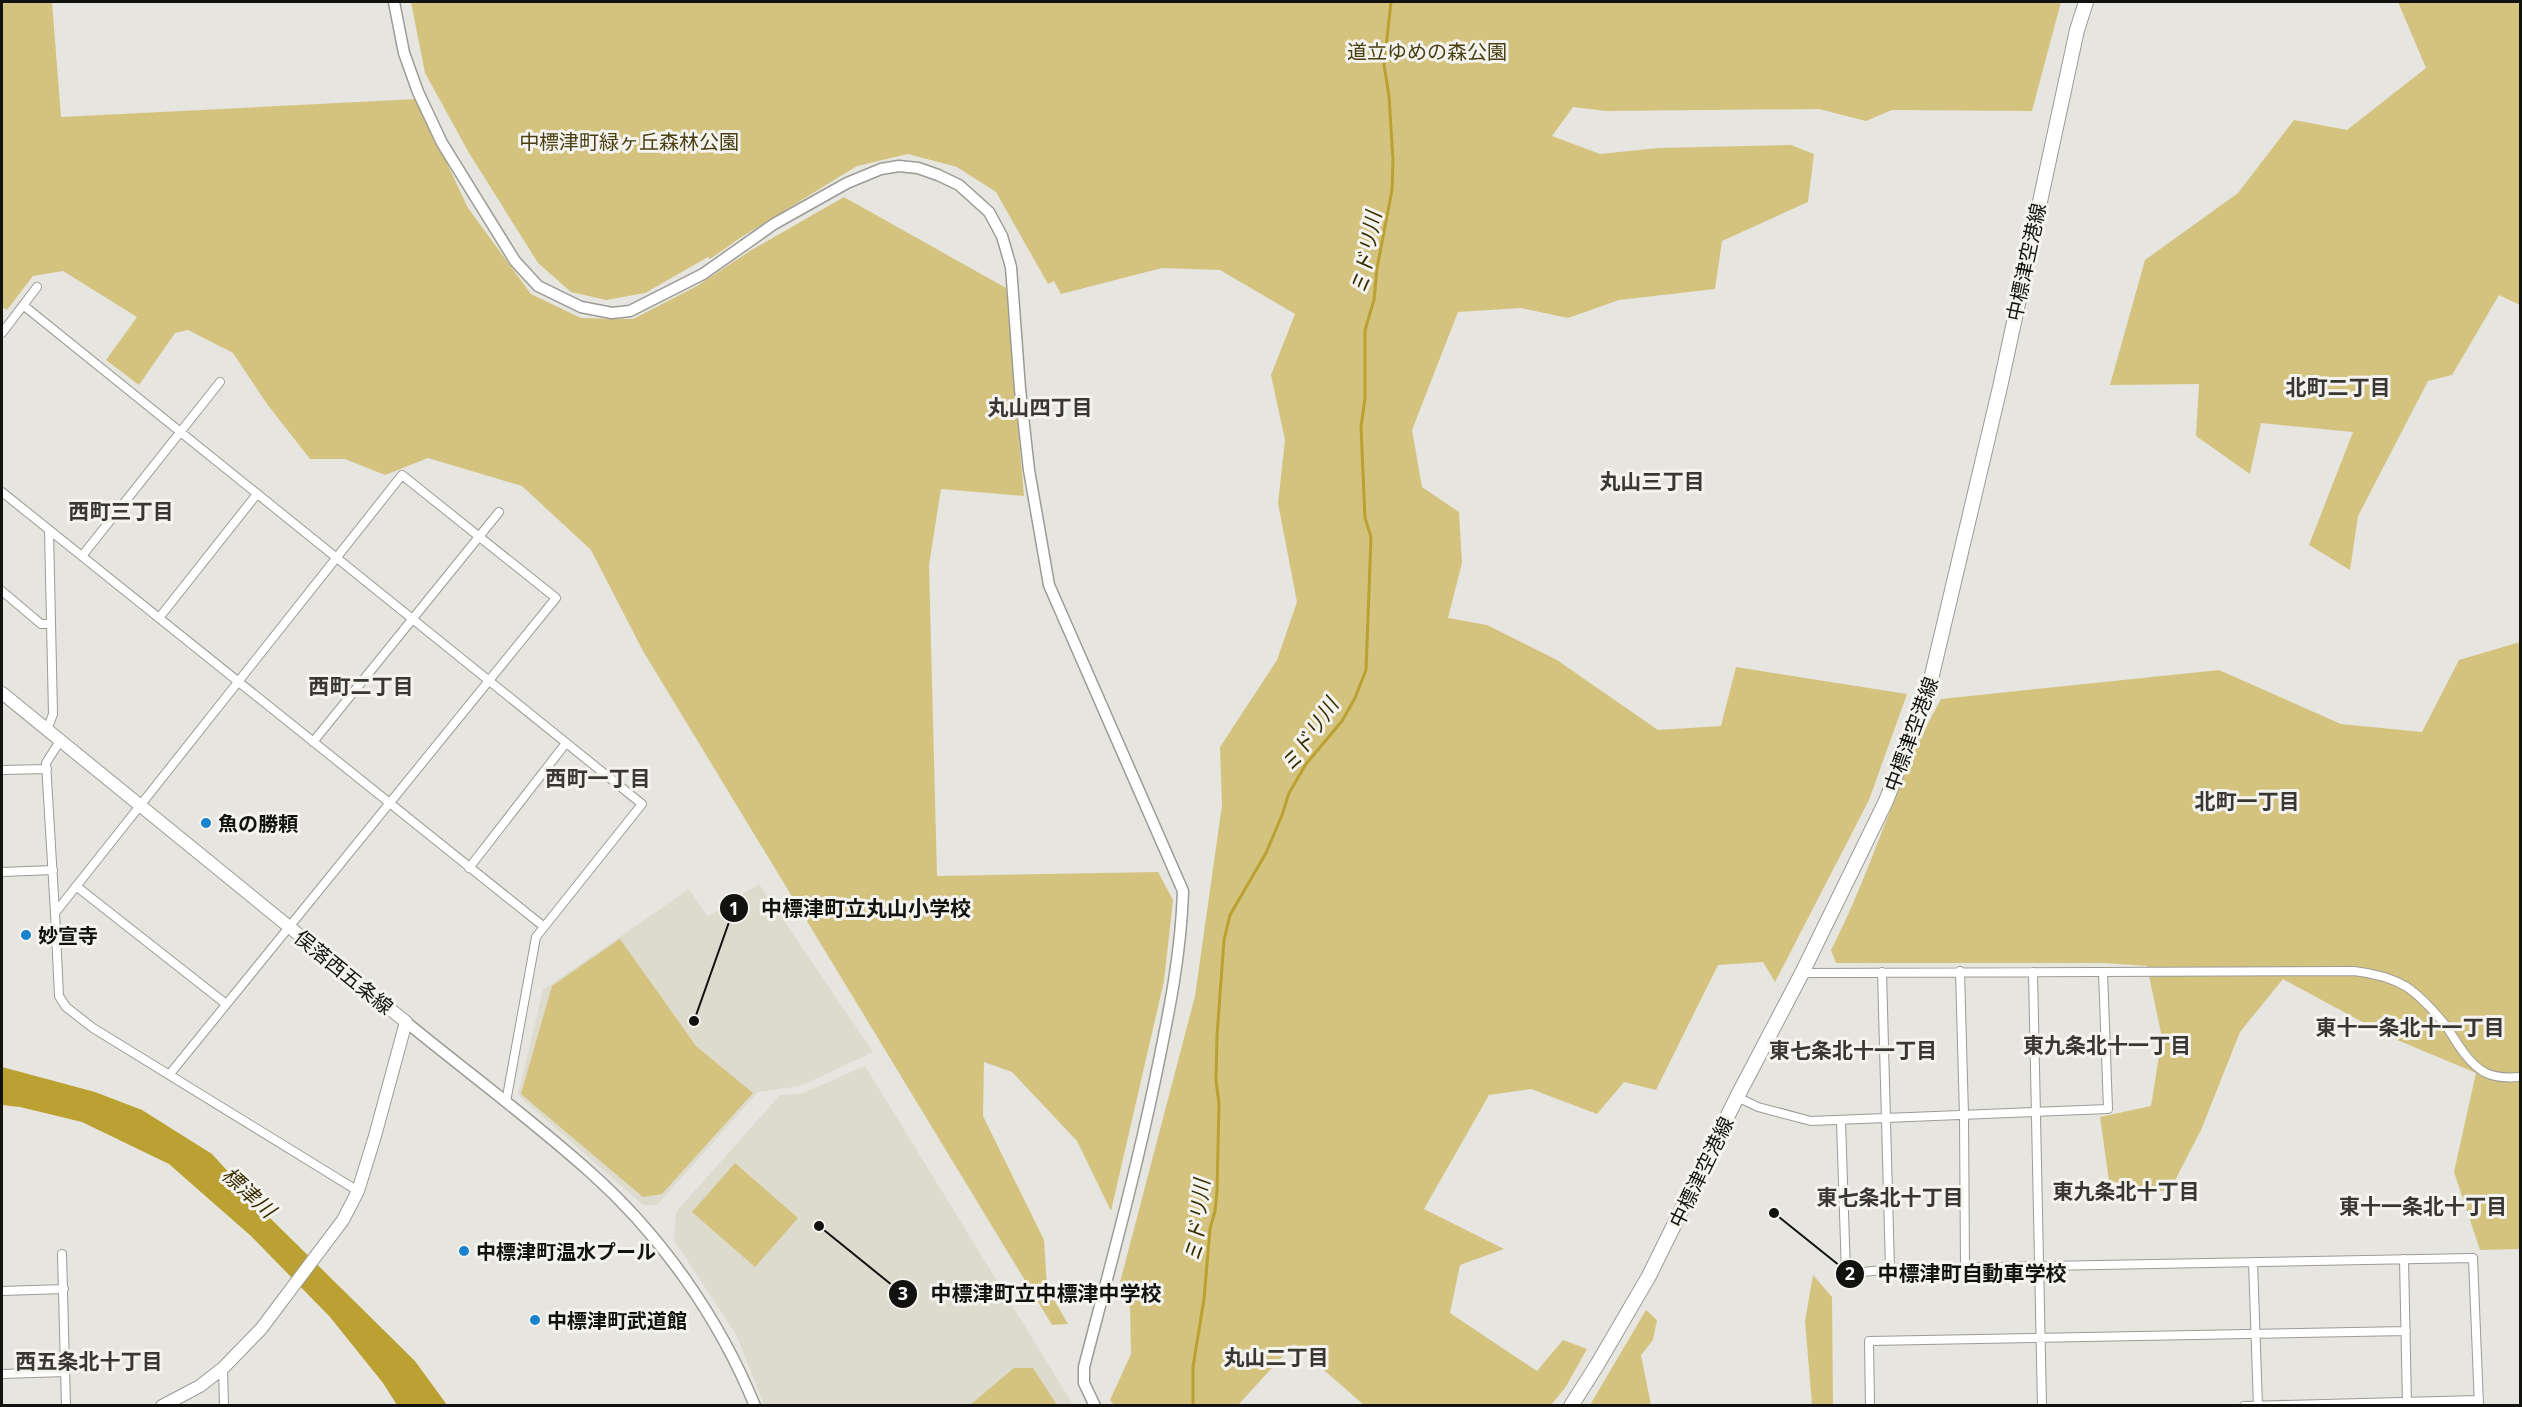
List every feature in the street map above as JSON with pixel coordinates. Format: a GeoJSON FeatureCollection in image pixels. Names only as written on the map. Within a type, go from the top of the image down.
{"type":"FeatureCollection","features":[{"type":"Feature","properties":{"kind":"main road","name":"中標津空港線"},"geometry":{"type":"LineString","coordinates":[[1571,1406],[1598,1365],[1649,1276],[1737,1097],[1802,973],[1886,801],[1928,692],[1958,572],[2074,41],[2085,2]]}},
{"type":"Feature","properties":{"kind":"main road","name":"俣落西五条線"},"geometry":{"type":"LineString","coordinates":[[2,693],[406,1022],[358,1191],[343,1220],[273,1309],[261,1329],[223,1368],[200,1386],[162,1406]]}},
{"type":"Feature","properties":{"kind":"street"},"geometry":{"type":"LineString","coordinates":[[394,2],[404,53],[418,92],[442,143],[515,261],[538,286],[581,307],[612,313],[630,311],[703,274],[774,224],[837,188],[881,168],[899,166],[918,168],[959,185],[988,212],[1002,236],[1011,267],[1028,458],[1049,585],[1183,891],[1182,927],[1173,992],[1139,1155],[1084,1367],[1084,1383],[1095,1406]]}},
{"type":"Feature","properties":{"kind":"street"},"geometry":{"type":"LineString","coordinates":[[2,333],[38,287]]}},
{"type":"Feature","properties":{"kind":"street"},"geometry":{"type":"LineString","coordinates":[[23,305],[642,804],[536,937],[506,1102]]}},
{"type":"Feature","properties":{"kind":"street"},"geometry":{"type":"LineString","coordinates":[[82,556],[220,382]]}},
{"type":"Feature","properties":{"kind":"street"},"geometry":{"type":"LineString","coordinates":[[55,912],[402,475],[556,598],[169,1075]]}},
{"type":"Feature","properties":{"kind":"street"},"geometry":{"type":"LineString","coordinates":[[2,492],[543,926]]}},
{"type":"Feature","properties":{"kind":"street"},"geometry":{"type":"LineString","coordinates":[[159,618],[256,494]]}},
{"type":"Feature","properties":{"kind":"street"},"geometry":{"type":"LineString","coordinates":[[314,742],[499,512]]}},
{"type":"Feature","properties":{"kind":"street"},"geometry":{"type":"LineString","coordinates":[[47,730],[53,714],[49,530]]}},
{"type":"Feature","properties":{"kind":"street"},"geometry":{"type":"LineString","coordinates":[[2,591],[41,624],[51,624]]}},
{"type":"Feature","properties":{"kind":"street"},"geometry":{"type":"LineString","coordinates":[[60,741],[46,763],[46,769],[61,1002],[93,1028],[358,1191]]}},
{"type":"Feature","properties":{"kind":"street"},"geometry":{"type":"LineString","coordinates":[[469,868],[566,743]]}},
{"type":"Feature","properties":{"kind":"street"},"geometry":{"type":"LineString","coordinates":[[2,770],[46,769]]}},
{"type":"Feature","properties":{"kind":"street"},"geometry":{"type":"LineString","coordinates":[[2,872],[53,870]]}},
{"type":"Feature","properties":{"kind":"street"},"geometry":{"type":"LineString","coordinates":[[76,886],[226,1004]]}},
{"type":"Feature","properties":{"kind":"street"},"geometry":{"type":"LineString","coordinates":[[1802,973],[1959,971],[2354,971],[2371,973],[2397,982],[2414,993],[2433,1011],[2466,1055],[2483,1072],[2498,1077],[2520,1077]]}},
{"type":"Feature","properties":{"kind":"street"},"geometry":{"type":"LineString","coordinates":[[1959,971],[1964,1115],[1965,1267]]}},
{"type":"Feature","properties":{"kind":"street"},"geometry":{"type":"LineString","coordinates":[[1882,972],[1890,1269]]}},
{"type":"Feature","properties":{"kind":"street"},"geometry":{"type":"LineString","coordinates":[[2033,972],[2042,1406]]}},
{"type":"Feature","properties":{"kind":"street"},"geometry":{"type":"LineString","coordinates":[[1737,1097],[1758,1107],[1811,1120],[1841,1121],[2108,1109],[2103,972]]}},
{"type":"Feature","properties":{"kind":"street"},"geometry":{"type":"LineString","coordinates":[[406,1022],[591,1173],[644,1227],[707,1311],[755,1406]]}},
{"type":"Feature","properties":{"kind":"street"},"geometry":{"type":"LineString","coordinates":[[1841,1121],[1846,1274],[1890,1269],[2039,1265],[2474,1258],[2479,1403],[2244,1406]]}},
{"type":"Feature","properties":{"kind":"street"},"geometry":{"type":"LineString","coordinates":[[62,1254],[66,1406]]}},
{"type":"Feature","properties":{"kind":"street"},"geometry":{"type":"LineString","coordinates":[[2404,1259],[2407,1404]]}},
{"type":"Feature","properties":{"kind":"street"},"geometry":{"type":"LineString","coordinates":[[2253,1262],[2258,1405]]}},
{"type":"Feature","properties":{"kind":"street"},"geometry":{"type":"LineString","coordinates":[[2,1291],[64,1289]]}},
{"type":"Feature","properties":{"kind":"street"},"geometry":{"type":"LineString","coordinates":[[1870,1406],[1869,1341],[2406,1331]]}},
{"type":"Feature","properties":{"kind":"street"},"geometry":{"type":"LineString","coordinates":[[223,1368],[224,1406]]}},
{"type":"Feature","properties":{"kind":"street"},"geometry":{"type":"LineString","coordinates":[[2,1374],[66,1372]]}},
{"type":"Feature","properties":{"kind":"shaded area"},"geometry":{"type":"Polygon","coordinates":[[[759,884],[873,1052],[800,1086],[758,1092],[657,1205],[643,1205],[518,1095],[543,990],[689,889],[708,917],[759,884]]]}},
{"type":"Feature","properties":{"kind":"shaded area"},"geometry":{"type":"Polygon","coordinates":[[[865,1066],[1073,1405],[764,1405],[737,1336],[674,1240],[676,1212],[780,1095],[801,1094],[865,1066]]]}},
{"type":"Feature","properties":{"kind":"shaded area"},"geometry":{"type":"Polygon","coordinates":[[[2,1067],[95,1092],[142,1110],[212,1154],[271,1219],[415,1361],[447,1405],[397,1405],[383,1383],[330,1317],[251,1236],[169,1164],[82,1122],[2,1105],[2,1067]]]}},
{"type":"Feature","properties":{"kind":"green space"},"geometry":{"type":"Polygon","coordinates":[[[2,2],[52,2],[61,117],[417,99],[468,208],[531,294],[581,318],[633,319],[697,286],[750,251],[844,197],[1006,288],[1024,496],[941,489],[929,565],[937,876],[1158,872],[1173,900],[1164,981],[1111,1211],[1077,1141],[1012,1072],[984,1062],[983,1116],[1044,1240],[1047,1288],[1068,1324],[1052,1325],[643,651],[591,550],[522,486],[428,458],[385,475],[345,459],[310,459],[267,404],[233,353],[188,330],[175,333],[139,385],[106,360],[137,317],[63,271],[33,276],[7,310],[2,307],[2,2]]]}},
{"type":"Feature","properties":{"kind":"green space"},"geometry":{"type":"Polygon","coordinates":[[[411,2],[2061,2],[2032,111],[1892,110],[1866,121],[1819,109],[1606,111],[1573,107],[1552,136],[1600,154],[1658,148],[1791,145],[1814,154],[1808,202],[1722,241],[1715,289],[1619,300],[1568,318],[1521,308],[1458,312],[1412,430],[1422,487],[1459,512],[1462,563],[1448,618],[1487,625],[1557,660],[1658,730],[1721,726],[1736,667],[1907,694],[1869,800],[1775,982],[1763,962],[1718,965],[1656,1090],[1624,1082],[1597,1114],[1531,1089],[1489,1095],[1424,1209],[1504,1249],[1460,1265],[1450,1313],[1537,1371],[1563,1340],[1587,1349],[1565,1388],[1551,1405],[1364,1405],[1294,1344],[1238,1405],[1115,1406],[1110,1400],[1131,1354],[1130,1308],[1118,1290],[1195,996],[1222,805],[1220,747],[1277,660],[1297,602],[1278,503],[1285,440],[1271,375],[1295,314],[1220,270],[1162,268],[1061,294],[1054,281],[1048,284],[996,192],[957,167],[908,154],[857,166],[710,259],[708,257],[645,293],[606,300],[571,292],[538,263],[469,153],[425,73],[411,2]]]}},
{"type":"Feature","properties":{"kind":"green space"},"geometry":{"type":"Polygon","coordinates":[[[2398,2],[2520,2],[2520,305],[2499,295],[2452,375],[2428,381],[2358,516],[2350,570],[2309,545],[2353,432],[2261,423],[2250,474],[2196,436],[2199,384],[2110,385],[2145,260],[2238,193],[2294,120],[2347,130],[2426,68],[2398,2]]]}},
{"type":"Feature","properties":{"kind":"green space"},"geometry":{"type":"Polygon","coordinates":[[[2520,642],[2520,1249],[2480,1250],[2454,1172],[2476,1073],[2390,1037],[2283,979],[2240,1032],[2201,1130],[2169,1192],[2109,1181],[2100,1117],[2151,1106],[2162,1038],[2147,966],[2104,963],[1836,963],[1831,950],[1860,888],[1897,792],[1941,699],[2219,670],[2341,724],[2422,732],[2459,660],[2520,642]]]}},
{"type":"Feature","properties":{"kind":"green space"},"geometry":{"type":"Polygon","coordinates":[[[620,939],[696,1046],[753,1093],[662,1194],[643,1197],[521,1094],[552,986],[620,939]]]}},
{"type":"Feature","properties":{"kind":"green space"},"geometry":{"type":"Polygon","coordinates":[[[735,1163],[798,1218],[755,1267],[692,1212],[735,1163]]]}},
{"type":"Feature","properties":{"kind":"green space"},"geometry":{"type":"Polygon","coordinates":[[[1813,1275],[1832,1297],[1833,1405],[1812,1405],[1805,1321],[1813,1275]]]}},
{"type":"Feature","properties":{"kind":"green space"},"geometry":{"type":"Polygon","coordinates":[[[1646,1310],[1657,1320],[1653,1340],[1641,1355],[1651,1405],[1590,1405],[1646,1310]]]}},
{"type":"Feature","properties":{"kind":"green space"},"geometry":{"type":"Polygon","coordinates":[[[1014,1368],[1033,1368],[1057,1405],[970,1405],[1014,1368]]]}},
{"type":"Feature","properties":{"kind":"waterway","name":"ミドリ川"},"geometry":{"type":"LineString","coordinates":[[1193,1406],[1193,1367],[1204,1299],[1210,1229],[1217,1191],[1219,1104],[1216,1080],[1217,1036],[1224,940],[1230,915],[1266,853],[1289,793],[1306,764],[1342,721],[1355,698],[1366,670],[1371,537],[1365,518],[1361,427],[1365,398],[1365,330],[1374,300],[1377,268],[1392,190],[1393,160],[1389,96],[1384,65],[1391,2]]}},
{"type":"Feature","properties":{"kind":"place","name":"魚の勝頼"},"geometry":{"type":"Point","coordinates":[206,823]}},
{"type":"Feature","properties":{"kind":"place","name":"妙宣寺"},"geometry":{"type":"Point","coordinates":[26,935]}},
{"type":"Feature","properties":{"kind":"place","name":"中標津町立丸山小学校"},"geometry":{"type":"Point","coordinates":[694,1021]}},
{"type":"Feature","properties":{"kind":"place","name":"中標津町自動車学校"},"geometry":{"type":"Point","coordinates":[1774,1213]}},
{"type":"Feature","properties":{"kind":"place","name":"中標津町立中標津中学校"},"geometry":{"type":"Point","coordinates":[819,1226]}},
{"type":"Feature","properties":{"kind":"place","name":"中標津町温水プール"},"geometry":{"type":"Point","coordinates":[464,1251]}},
{"type":"Feature","properties":{"kind":"place","name":"中標津町武道館"},"geometry":{"type":"Point","coordinates":[535,1320]}},
{"type":"Feature","properties":{"kind":"district","name":"北町二丁目"},"geometry":{"type":"Point","coordinates":[2338,387]}},
{"type":"Feature","properties":{"kind":"district","name":"丸山四丁目"},"geometry":{"type":"Point","coordinates":[1040,407]}},
{"type":"Feature","properties":{"kind":"district","name":"丸山三丁目"},"geometry":{"type":"Point","coordinates":[1652,481]}},
{"type":"Feature","properties":{"kind":"district","name":"西町三丁目"},"geometry":{"type":"Point","coordinates":[121,511]}},
{"type":"Feature","properties":{"kind":"district","name":"西町二丁目"},"geometry":{"type":"Point","coordinates":[361,686]}},
{"type":"Feature","properties":{"kind":"district","name":"西町一丁目"},"geometry":{"type":"Point","coordinates":[598,778]}},
{"type":"Feature","properties":{"kind":"district","name":"北町一丁目"},"geometry":{"type":"Point","coordinates":[2247,801]}},
{"type":"Feature","properties":{"kind":"district","name":"東十一条北十一丁目"},"geometry":{"type":"Point","coordinates":[2410,1027]}},
{"type":"Feature","properties":{"kind":"district","name":"東九条北十一丁目"},"geometry":{"type":"Point","coordinates":[2107,1045]}},
{"type":"Feature","properties":{"kind":"district","name":"東七条北十一丁目"},"geometry":{"type":"Point","coordinates":[1853,1050]}},
{"type":"Feature","properties":{"kind":"district","name":"東九条北十丁目"},"geometry":{"type":"Point","coordinates":[2126,1191]}},
{"type":"Feature","properties":{"kind":"district","name":"東七条北十丁目"},"geometry":{"type":"Point","coordinates":[1890,1197]}},
{"type":"Feature","properties":{"kind":"district","name":"東十一条北十丁目"},"geometry":{"type":"Point","coordinates":[2423,1206]}},
{"type":"Feature","properties":{"kind":"district","name":"丸山二丁目"},"geometry":{"type":"Point","coordinates":[1276,1357]}},
{"type":"Feature","properties":{"kind":"district","name":"西五条北十丁目"},"geometry":{"type":"Point","coordinates":[89,1361]}},
{"type":"Feature","properties":{"kind":"park label","name":"道立ゆめの森公園"},"geometry":{"type":"Point","coordinates":[1427,51]}},
{"type":"Feature","properties":{"kind":"park label","name":"中標津町緑ヶ丘森林公園"},"geometry":{"type":"Point","coordinates":[629,141]}},
{"type":"Feature","properties":{"kind":"water label","name":"標津川"},"geometry":{"type":"Point","coordinates":[249,1192]}}]}
